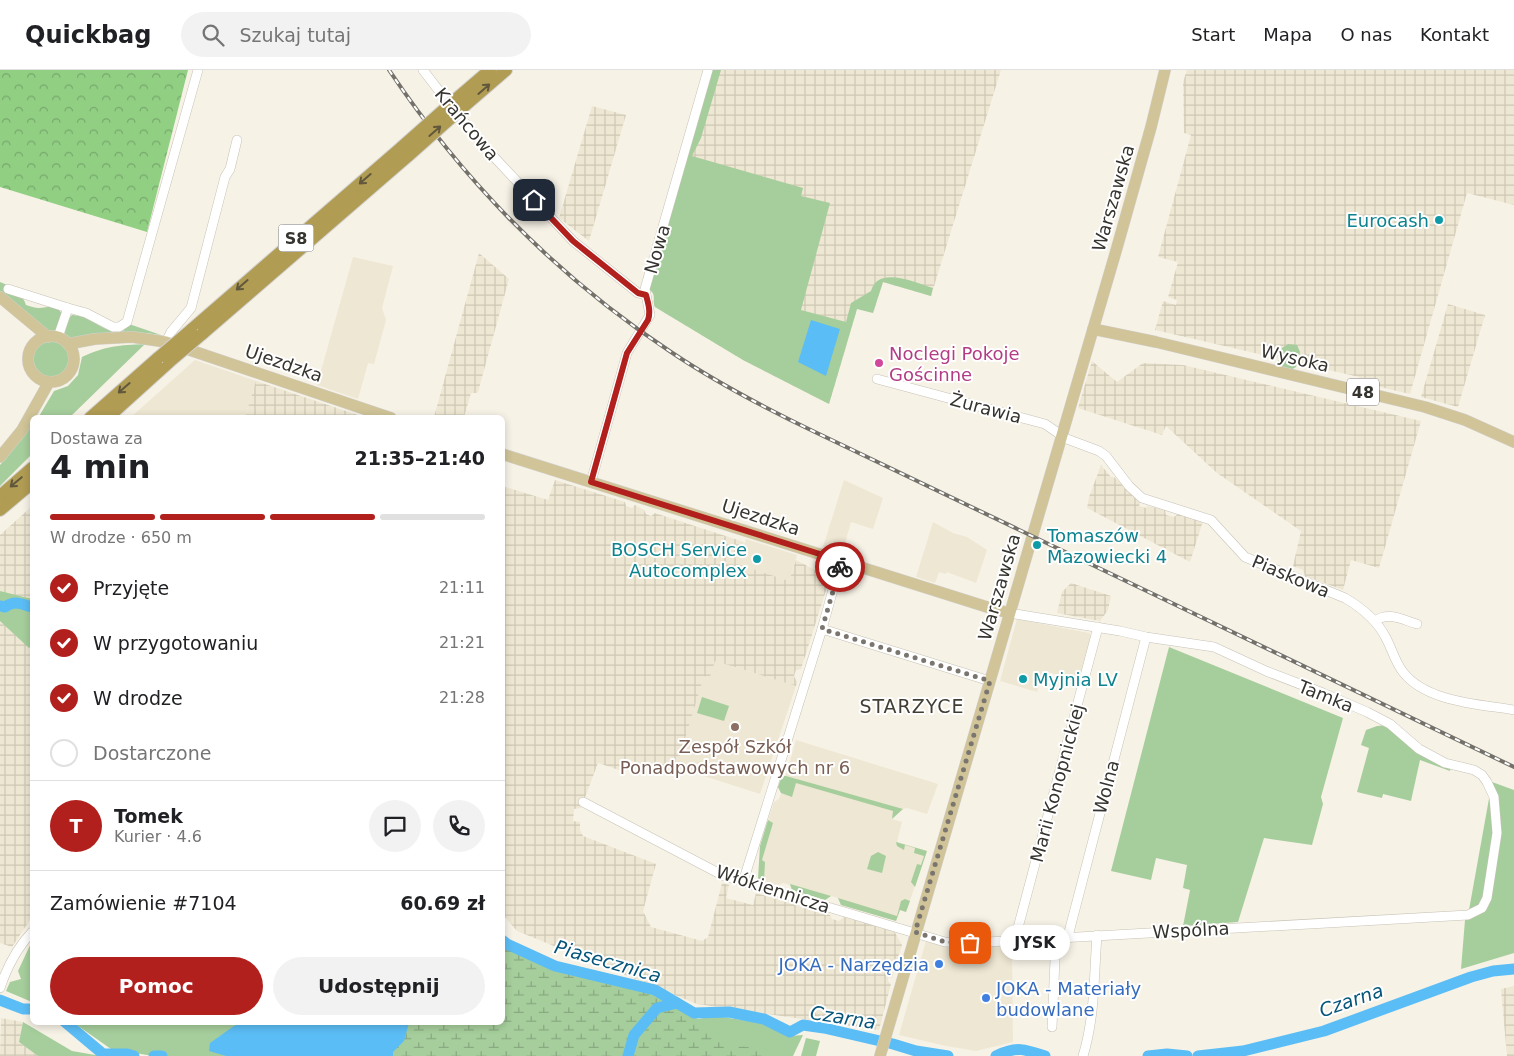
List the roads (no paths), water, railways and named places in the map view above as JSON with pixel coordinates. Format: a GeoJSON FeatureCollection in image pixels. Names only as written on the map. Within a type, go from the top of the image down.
{"type":"FeatureCollection","features":[{"type":"Feature","properties":{"kind":"highway","name":"S8"},"geometry":{"type":"LineString","coordinates":[[459,104],[490,70]]}},
{"type":"Feature","properties":{"kind":"highway","name":"S8"},"geometry":{"type":"LineString","coordinates":[[94,415],[164,360],[459,104],[506,70]]}},
{"type":"Feature","properties":{"kind":"highway","name":"S8"},"geometry":{"type":"LineString","coordinates":[[110,415],[164,360]]}},
{"type":"Feature","properties":{"kind":"highway"},"geometry":{"type":"LineString","coordinates":[[0,496],[30,470]]}},
{"type":"Feature","properties":{"kind":"highway"},"geometry":{"type":"LineString","coordinates":[[0,510],[30,485]]}},
{"type":"Feature","properties":{"kind":"main road","name":"Warszawska"},"geometry":{"type":"LineString","coordinates":[[881,1053],[1062,437],[1151,127],[1165,70]]}},
{"type":"Feature","properties":{"kind":"main road","name":"Warszawska"},"geometry":{"type":"LineString","coordinates":[[1151,127],[1167,89],[1172,70]]}},
{"type":"Feature","properties":{"kind":"main road"},"geometry":{"type":"LineString","coordinates":[[4,293],[32,335],[35,343]]}},
{"type":"Feature","properties":{"kind":"main road"},"geometry":{"type":"LineString","coordinates":[[15,309],[58,339],[74,355],[73,366],[68,374],[60,380],[44,380],[30,368],[28,362],[31,349],[35,343],[58,339]]}},
{"type":"Feature","properties":{"kind":"main road","name":"Wysoka"},"geometry":{"type":"LineString","coordinates":[[1093,329],[1147,340],[1425,407],[1465,420],[1514,442]]}},
{"type":"Feature","properties":{"kind":"main road","name":"Ujezdzka"},"geometry":{"type":"LineString","coordinates":[[74,355],[90,347],[118,338]]}},
{"type":"Feature","properties":{"kind":"main road","name":"Ujezdzka"},"geometry":{"type":"LineString","coordinates":[[58,339],[146,338],[166,342],[382,415]]}},
{"type":"Feature","properties":{"kind":"main road"},"geometry":{"type":"LineString","coordinates":[[0,457],[14,441],[28,419],[44,380]]}},
{"type":"Feature","properties":{"kind":"main road","name":"Ujezdzka"},"geometry":{"type":"LineString","coordinates":[[505,455],[1009,613]]}},
{"type":"Feature","properties":{"kind":"street"},"geometry":{"type":"LineString","coordinates":[[4,293],[68,308],[113,327],[123,325],[130,317],[198,70]]}},
{"type":"Feature","properties":{"kind":"street","name":"Krańcowa"},"geometry":{"type":"LineString","coordinates":[[423,70],[494,158],[573,241],[638,293],[646,295]]}},
{"type":"Feature","properties":{"kind":"street","name":"Nowa"},"geometry":{"type":"LineString","coordinates":[[591,482],[627,353],[650,315],[645,289],[708,70]]}},
{"type":"Feature","properties":{"kind":"street"},"geometry":{"type":"LineString","coordinates":[[166,342],[178,323],[191,308],[225,177],[230,169],[237,140]]}},
{"type":"Feature","properties":{"kind":"street"},"geometry":{"type":"LineString","coordinates":[[58,339],[68,308]]}},
{"type":"Feature","properties":{"kind":"street","name":"Żurawia"},"geometry":{"type":"LineString","coordinates":[[877,379],[1046,424],[1062,437]]}},
{"type":"Feature","properties":{"kind":"street","name":"Piaskowa"},"geometry":{"type":"LineString","coordinates":[[1062,437],[1100,451],[1129,486],[1142,498],[1211,520],[1245,558],[1345,598],[1356,605],[1375,621],[1386,637],[1393,656],[1402,672],[1423,689],[1439,696],[1514,710]]}},
{"type":"Feature","properties":{"kind":"street"},"geometry":{"type":"LineString","coordinates":[[742,882],[842,561]]}},
{"type":"Feature","properties":{"kind":"street","name":"Tamka"},"geometry":{"type":"LineString","coordinates":[[1009,613],[1214,648],[1366,712],[1390,724],[1419,749],[1445,763],[1474,770],[1482,775],[1494,797],[1497,833],[1487,898],[1482,908],[1468,915]]}},
{"type":"Feature","properties":{"kind":"street"},"geometry":{"type":"LineString","coordinates":[[1375,621],[1387,616],[1417,624]]}},
{"type":"Feature","properties":{"kind":"street","name":"Marii Konopnickiej"},"geometry":{"type":"LineString","coordinates":[[1015,940],[1098,627]]}},
{"type":"Feature","properties":{"kind":"street"},"geometry":{"type":"LineString","coordinates":[[822,629],[990,681]]}},
{"type":"Feature","properties":{"kind":"street","name":"Wolna"},"geometry":{"type":"LineString","coordinates":[[1068,936],[1146,637]]}},
{"type":"Feature","properties":{"kind":"street","name":"Włókiennicza"},"geometry":{"type":"LineString","coordinates":[[584,802],[724,876],[915,932]]}},
{"type":"Feature","properties":{"kind":"street","name":"Wspólna"},"geometry":{"type":"LineString","coordinates":[[915,932],[945,942],[954,942],[1468,915]]}},
{"type":"Feature","properties":{"kind":"street"},"geometry":{"type":"LineString","coordinates":[[0,988],[10,963],[30,934]]}},
{"type":"Feature","properties":{"kind":"street"},"geometry":{"type":"LineString","coordinates":[[1084,1056],[1089,1038],[1097,934]]}},
{"type":"Feature","properties":{"kind":"street"},"geometry":{"type":"LineString","coordinates":[[1052,1027],[1056,937]]}},
{"type":"Feature","properties":{"kind":"water"},"geometry":{"type":"Polygon","coordinates":[[[811,320],[840,329],[826,376],[798,362],[811,320]]]}},
{"type":"Feature","properties":{"kind":"water"},"geometry":{"type":"Polygon","coordinates":[[[408,1025],[404,1041],[393,1052],[393,1056],[226,1056],[209,1051],[210,1043],[234,1026],[408,1025]]]}},
{"type":"Feature","properties":{"kind":"waterway","name":"Piasecznica"},"geometry":{"type":"LineString","coordinates":[[0,606],[5,607],[15,603],[30,606]]}},
{"type":"Feature","properties":{"kind":"waterway","name":"Czarna"},"geometry":{"type":"LineString","coordinates":[[505,942],[555,966],[655,990],[694,1013],[729,1012],[764,1019],[790,1032],[803,1025],[824,1028],[916,1051],[948,1056]]}},
{"type":"Feature","properties":{"kind":"waterway","name":"Czarna"},"geometry":{"type":"LineString","coordinates":[[1198,1056],[1243,1051],[1324,1031],[1471,977],[1493,971],[1514,969]]}},
{"type":"Feature","properties":{"kind":"waterway"},"geometry":{"type":"LineString","coordinates":[[0,1000],[23,1009],[30,1009]]}},
{"type":"Feature","properties":{"kind":"waterway"},"geometry":{"type":"LineString","coordinates":[[628,1056],[634,1035],[657,1008],[677,1003]]}},
{"type":"Feature","properties":{"kind":"waterway"},"geometry":{"type":"LineString","coordinates":[[69,1025],[103,1054],[127,1054],[134,1056]]}},
{"type":"Feature","properties":{"kind":"waterway","name":"Czarna"},"geometry":{"type":"LineString","coordinates":[[996,1056],[1015,1050],[1045,1056]]}},
{"type":"Feature","properties":{"kind":"waterway","name":"Czarna"},"geometry":{"type":"LineString","coordinates":[[1148,1056],[1167,1054],[1187,1056]]}},
{"type":"Feature","properties":{"kind":"waterway"},"geometry":{"type":"LineString","coordinates":[[154,1056],[162,1056]]}},
{"type":"Feature","properties":{"kind":"railway"},"geometry":{"type":"LineString","coordinates":[[389,70],[449,151],[516,225],[552,260],[590,292],[630,323],[688,363],[798,424],[1514,767]]}},
{"type":"Feature","properties":{"kind":"place","name":"Eurocash"},"geometry":{"type":"Point","coordinates":[1439,220]}},
{"type":"Feature","properties":{"kind":"place","name":"Noclegi Pokoje Gościnne"},"geometry":{"type":"Point","coordinates":[879,363]}},
{"type":"Feature","properties":{"kind":"place","name":"Tomaszów Mazowiecki 4"},"geometry":{"type":"Point","coordinates":[1037,545]}},
{"type":"Feature","properties":{"kind":"place","name":"BOSCH Service Autocomplex"},"geometry":{"type":"Point","coordinates":[757,559]}},
{"type":"Feature","properties":{"kind":"place","name":"Myjnia LV"},"geometry":{"type":"Point","coordinates":[1023,679]}},
{"type":"Feature","properties":{"kind":"place","name":"Zespół Szkół Ponadpodstawowych nr 6"},"geometry":{"type":"Point","coordinates":[735,727]}},
{"type":"Feature","properties":{"kind":"place","name":"JYSK"},"geometry":{"type":"Point","coordinates":[970,943]}},
{"type":"Feature","properties":{"kind":"place","name":"JOKA - Narzędzia"},"geometry":{"type":"Point","coordinates":[939,964]}},
{"type":"Feature","properties":{"kind":"place","name":"JOKA - Materiały budowlane"},"geometry":{"type":"Point","coordinates":[986,998]}},
{"type":"Feature","properties":{"kind":"district","name":"STARZYCE"},"geometry":{"type":"Point","coordinates":[912,706]}}]}
